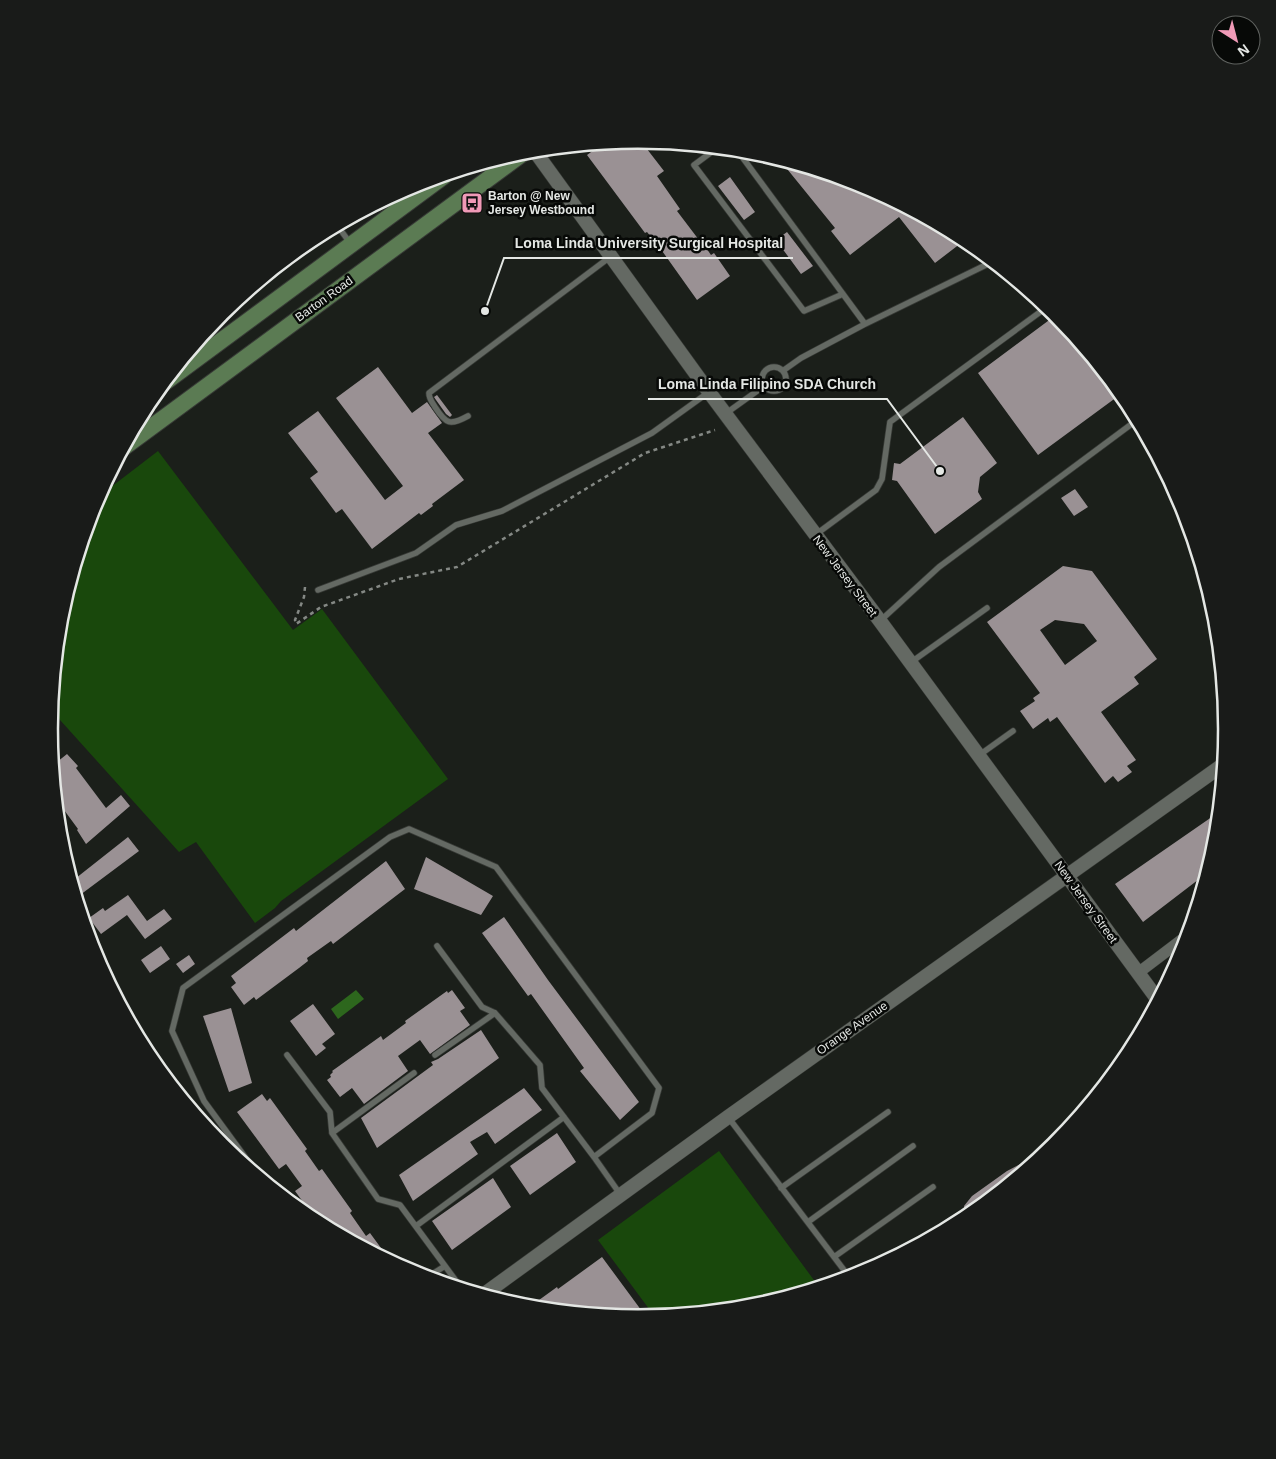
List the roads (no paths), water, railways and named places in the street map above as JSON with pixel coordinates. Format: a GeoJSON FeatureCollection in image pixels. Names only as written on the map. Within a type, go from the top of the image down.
{"type":"FeatureCollection","features":[{"type":"Feature","properties":{"kind":"main road","name":"Barton Road"},"geometry":{"type":"LineString","coordinates":[[135,439],[508,164]]}},
{"type":"Feature","properties":{"kind":"main road"},"geometry":{"type":"LineString","coordinates":[[183,369],[426,189]]}},
{"type":"Feature","properties":{"kind":"street","name":"New Jersey Street"},"geometry":{"type":"LineString","coordinates":[[539,158],[725,414],[880,621],[1154,995]]}},
{"type":"Feature","properties":{"kind":"street","name":"Orange Avenue"},"geometry":{"type":"LineString","coordinates":[[489,1290],[620,1194],[1217,769]]}},
{"type":"Feature","properties":{"kind":"street"},"geometry":{"type":"LineString","coordinates":[[1138,973],[1178,943]]}},
{"type":"Feature","properties":{"kind":"lane"},"geometry":{"type":"LineString","coordinates":[[710,154],[694,165],[804,311],[843,294]]}},
{"type":"Feature","properties":{"kind":"lane"},"geometry":{"type":"LineString","coordinates":[[743,159],[865,324]]}},
{"type":"Feature","properties":{"kind":"lane"},"geometry":{"type":"LineString","coordinates":[[341,231],[351,244]]}},
{"type":"Feature","properties":{"kind":"lane"},"geometry":{"type":"LineString","coordinates":[[468,416],[456,422],[448,422],[442,418],[428,393],[610,257]]}},
{"type":"Feature","properties":{"kind":"lane"},"geometry":{"type":"LineString","coordinates":[[784,370],[801,358],[865,324],[986,265]]}},
{"type":"Feature","properties":{"kind":"lane"},"geometry":{"type":"LineString","coordinates":[[815,536],[876,490],[882,479],[890,422],[1040,311]]}},
{"type":"Feature","properties":{"kind":"lane"},"geometry":{"type":"LineString","coordinates":[[774,367],[784,370],[786,382],[780,389],[770,390],[764,386],[762,379],[765,370],[774,367]]}},
{"type":"Feature","properties":{"kind":"lane"},"geometry":{"type":"LineString","coordinates":[[725,414],[764,386]]}},
{"type":"Feature","properties":{"kind":"lane"},"geometry":{"type":"LineString","coordinates":[[318,590],[416,553],[456,525],[502,511],[652,432],[709,392]]}},
{"type":"Feature","properties":{"kind":"lane"},"geometry":{"type":"LineString","coordinates":[[880,621],[939,567],[1132,424]]}},
{"type":"Feature","properties":{"kind":"lane"},"geometry":{"type":"LineString","coordinates":[[910,663],[987,608]]}},
{"type":"Feature","properties":{"kind":"lane"},"geometry":{"type":"LineString","coordinates":[[978,756],[1013,731]]}},
{"type":"Feature","properties":{"kind":"lane"},"geometry":{"type":"LineString","coordinates":[[244,1155],[204,1101],[172,1030],[183,988],[390,837],[409,829],[496,867],[659,1088],[652,1113],[594,1157]]}},
{"type":"Feature","properties":{"kind":"lane"},"geometry":{"type":"LineString","coordinates":[[437,946],[482,1007],[495,1013],[540,1065],[542,1088],[620,1194]]}},
{"type":"Feature","properties":{"kind":"lane"},"geometry":{"type":"LineString","coordinates":[[435,1054],[495,1013]]}},
{"type":"Feature","properties":{"kind":"lane"},"geometry":{"type":"LineString","coordinates":[[287,1055],[330,1112],[332,1133],[378,1199],[400,1204],[456,1280]]}},
{"type":"Feature","properties":{"kind":"lane"},"geometry":{"type":"LineString","coordinates":[[332,1133],[414,1073]]}},
{"type":"Feature","properties":{"kind":"lane"},"geometry":{"type":"LineString","coordinates":[[781,1188],[888,1112]]}},
{"type":"Feature","properties":{"kind":"lane"},"geometry":{"type":"LineString","coordinates":[[416,1226],[564,1117]]}},
{"type":"Feature","properties":{"kind":"lane"},"geometry":{"type":"LineString","coordinates":[[728,1117],[845,1272]]}},
{"type":"Feature","properties":{"kind":"lane"},"geometry":{"type":"LineString","coordinates":[[808,1222],[912,1146]]}},
{"type":"Feature","properties":{"kind":"lane"},"geometry":{"type":"LineString","coordinates":[[834,1257],[933,1187]]}},
{"type":"Feature","properties":{"kind":"lane"},"geometry":{"type":"LineString","coordinates":[[434,1273],[445,1266]]}},
{"type":"Feature","properties":{"kind":"place","name":"Barton @ New Jersey Westbound"},"geometry":{"type":"Point","coordinates":[472,203]}},
{"type":"Feature","properties":{"kind":"place","name":"Loma Linda University Surgical Hospital"},"geometry":{"type":"Point","coordinates":[485,311]}},
{"type":"Feature","properties":{"kind":"place","name":"Loma Linda Filipino SDA Church"},"geometry":{"type":"Point","coordinates":[940,471]}}]}
